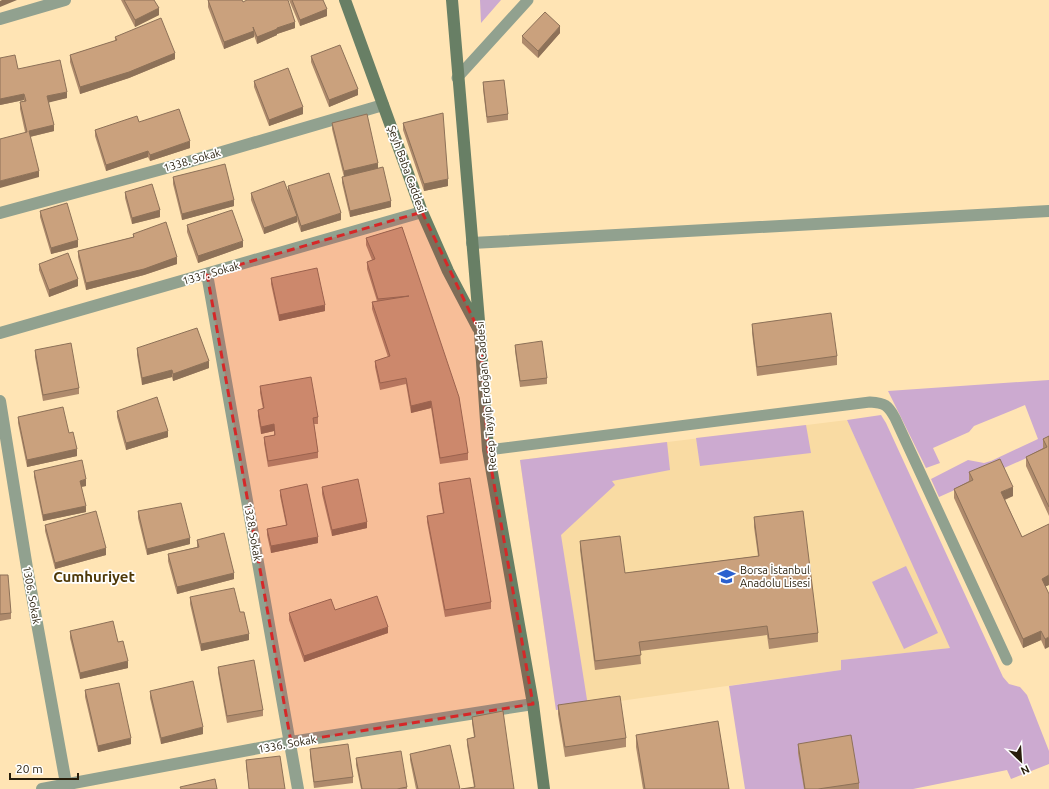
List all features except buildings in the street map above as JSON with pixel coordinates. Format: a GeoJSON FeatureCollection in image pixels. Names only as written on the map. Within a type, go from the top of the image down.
{"type":"FeatureCollection","features":[{"type":"Feature","properties":{"kind":"street"},"geometry":{"type":"LineString","coordinates":[[0,19],[65,0]]}},
{"type":"Feature","properties":{"kind":"street","name":"Şeyh Baba Caddesi"},"geometry":{"type":"LineString","coordinates":[[345,0],[422,212],[448,271],[480,333]]}},
{"type":"Feature","properties":{"kind":"street","name":"Recep Tayyip Erdoğan Caddesi"},"geometry":{"type":"LineString","coordinates":[[452,0],[457,78],[480,333],[488,450],[533,704],[544,789]]}},
{"type":"Feature","properties":{"kind":"street","name":"1338. Sokak"},"geometry":{"type":"LineString","coordinates":[[0,213],[188,162],[383,105]]}},
{"type":"Feature","properties":{"kind":"street"},"geometry":{"type":"LineString","coordinates":[[472,243],[1049,211]]}},
{"type":"Feature","properties":{"kind":"street","name":"1337. Sokak"},"geometry":{"type":"LineString","coordinates":[[0,333],[422,212]]}},
{"type":"Feature","properties":{"kind":"street","name":"1328. Sokak"},"geometry":{"type":"LineString","coordinates":[[207,274],[291,742],[298,789]]}},
{"type":"Feature","properties":{"kind":"street","name":"1306. Sokak"},"geometry":{"type":"LineString","coordinates":[[0,401],[27,568],[67,787]]}},
{"type":"Feature","properties":{"kind":"street","name":"1336. Sokak"},"geometry":{"type":"LineString","coordinates":[[42,789],[67,787],[291,742],[533,704]]}},
{"type":"Feature","properties":{"kind":"lane"},"geometry":{"type":"LineString","coordinates":[[457,78],[528,0]]}},
{"type":"Feature","properties":{"kind":"lane"},"geometry":{"type":"LineString","coordinates":[[488,450],[870,402],[882,403],[889,408],[895,418],[1007,660]]}},
{"type":"Feature","properties":{"kind":"highlighted area"},"geometry":{"type":"Polygon","coordinates":[[[422,212],[480,333],[488,450],[533,704],[291,742],[207,274],[422,212]]]}},
{"type":"Feature","properties":{"kind":"shaded area"},"geometry":{"type":"Polygon","coordinates":[[[480,0],[501,0],[481,23],[480,0]]]}},
{"type":"Feature","properties":{"kind":"shaded area"},"geometry":{"type":"Polygon","coordinates":[[[1049,380],[1049,448],[939,497],[931,479],[968,460],[984,463],[991,461],[1038,439],[1025,405],[974,426],[969,432],[933,448],[940,463],[926,468],[888,391],[1049,380]]]}},
{"type":"Feature","properties":{"kind":"shaded area"},"geometry":{"type":"Polygon","coordinates":[[[881,415],[1003,677],[1009,684],[1020,687],[1027,695],[1049,751],[1049,764],[1011,779],[1007,770],[913,789],[745,789],[729,686],[841,670],[841,660],[950,648],[847,420],[881,415]]]}},
{"type":"Feature","properties":{"kind":"shaded area","name":"Borsa İstanbul Anadolu Lisesi"},"geometry":{"type":"Polygon","coordinates":[[[847,420],[951,648],[842,660],[841,670],[556,710],[520,460],[847,420]]]}},
{"type":"Feature","properties":{"kind":"shaded area"},"geometry":{"type":"Polygon","coordinates":[[[806,425],[811,453],[700,466],[696,438],[806,425]]]}},
{"type":"Feature","properties":{"kind":"shaded area"},"geometry":{"type":"Polygon","coordinates":[[[667,442],[670,470],[612,481],[615,485],[561,535],[588,706],[556,710],[520,460],[667,442]]]}},
{"type":"Feature","properties":{"kind":"shaded area"},"geometry":{"type":"Polygon","coordinates":[[[906,566],[938,633],[904,649],[872,582],[906,566]]]}},
{"type":"Feature","properties":{"kind":"place","name":"Borsa İstanbul Anadolu Lisesi"},"geometry":{"type":"Point","coordinates":[727,576]}},
{"type":"Feature","properties":{"kind":"district","name":"Cumhuriyet"},"geometry":{"type":"Point","coordinates":[94,577]}}]}
